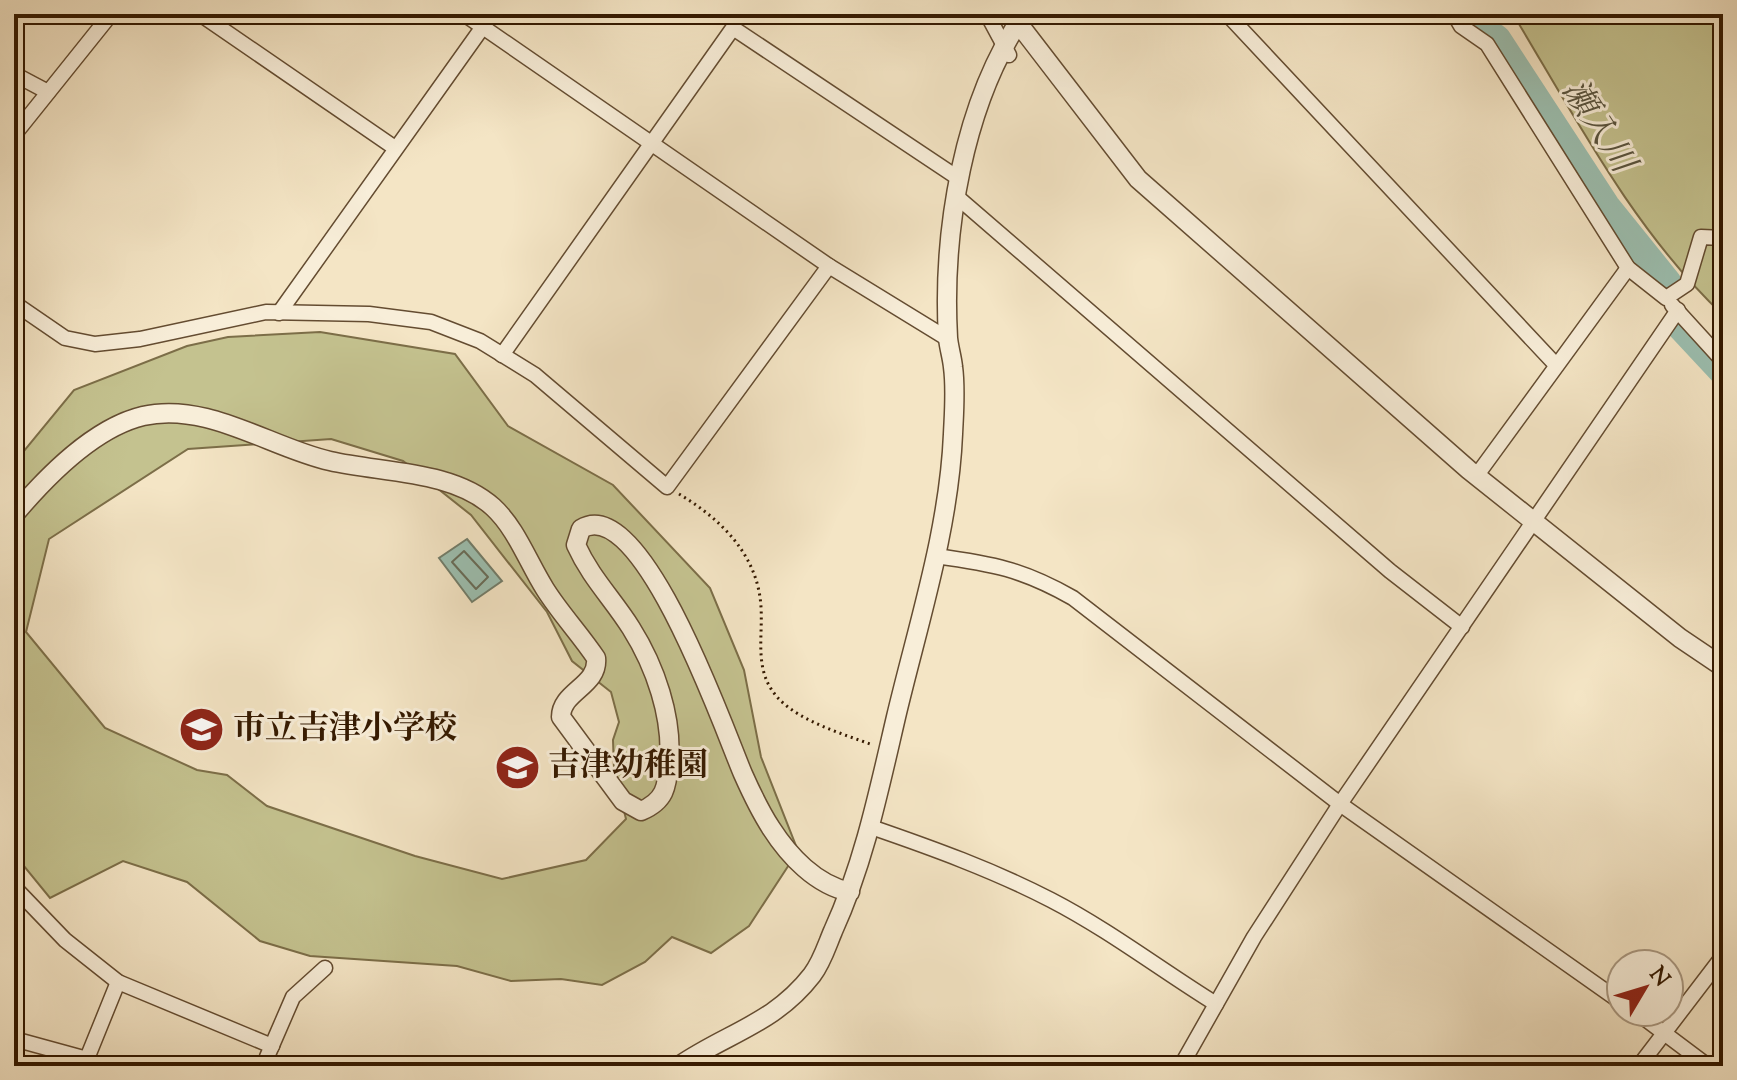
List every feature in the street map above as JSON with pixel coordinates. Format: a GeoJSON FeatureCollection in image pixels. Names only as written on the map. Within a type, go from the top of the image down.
{"type":"FeatureCollection","features":[{"type":"Feature","properties":{"kind":"street"},"geometry":{"type":"LineString","coordinates":[[14,135],[111,14]]}},
{"type":"Feature","properties":{"kind":"street"},"geometry":{"type":"LineString","coordinates":[[200,14],[395,148]]}},
{"type":"Feature","properties":{"kind":"street"},"geometry":{"type":"LineString","coordinates":[[464,14],[829,266],[948,339]]}},
{"type":"Feature","properties":{"kind":"street"},"geometry":{"type":"LineString","coordinates":[[279,313],[492,14]]}},
{"type":"Feature","properties":{"kind":"street"},"geometry":{"type":"LineString","coordinates":[[987,14],[1007,51]]}},
{"type":"Feature","properties":{"kind":"street"},"geometry":{"type":"LineString","coordinates":[[1227,14],[1555,364]]}},
{"type":"Feature","properties":{"kind":"street"},"geometry":{"type":"LineString","coordinates":[[1454,14],[1461,26],[1487,44],[1628,268],[1666,298],[1723,361]]}},
{"type":"Feature","properties":{"kind":"street"},"geometry":{"type":"LineString","coordinates":[[679,1066],[774,1014],[798,992],[815,971],[850,892],[871,827],[936,556],[953,434],[954,368],[948,339],[957,187],[970,132],[1021,18]]}},
{"type":"Feature","properties":{"kind":"street"},"geometry":{"type":"LineString","coordinates":[[1021,18],[1138,179],[1477,475],[1680,638],[1723,667]]}},
{"type":"Feature","properties":{"kind":"street"},"geometry":{"type":"LineString","coordinates":[[502,355],[733,28],[957,187],[1390,571],[1462,627]]}},
{"type":"Feature","properties":{"kind":"street"},"geometry":{"type":"LineString","coordinates":[[14,74],[48,92]]}},
{"type":"Feature","properties":{"kind":"street"},"geometry":{"type":"LineString","coordinates":[[1666,298],[1687,284],[1701,237],[1723,238]]}},
{"type":"Feature","properties":{"kind":"street"},"geometry":{"type":"LineString","coordinates":[[14,303],[65,338],[95,344],[140,339],[266,312],[369,314],[431,322],[480,341],[535,375],[667,487],[829,266]]}},
{"type":"Feature","properties":{"kind":"street"},"geometry":{"type":"LineString","coordinates":[[1477,475],[1555,364],[1628,268]]}},
{"type":"Feature","properties":{"kind":"street"},"geometry":{"type":"LineString","coordinates":[[1181,1066],[1254,937],[1340,804],[1536,522],[1678,310]]}},
{"type":"Feature","properties":{"kind":"street"},"geometry":{"type":"LineString","coordinates":[[14,515],[45,478],[71,456],[113,429],[143,416],[183,414],[237,428],[291,451],[454,484],[473,492],[494,508],[510,528],[546,591],[596,658],[594,675],[562,706],[561,717],[623,801],[641,811],[657,804],[667,788],[670,745],[667,715],[644,651],[629,624],[590,574],[576,545],[581,529],[588,525],[600,526],[625,543],[654,580],[694,652],[743,775],[772,830],[809,872],[825,883],[850,892]]}},
{"type":"Feature","properties":{"kind":"street"},"geometry":{"type":"LineString","coordinates":[[936,556],[1005,565],[1036,577],[1073,598],[1340,804],[1605,991]]}},
{"type":"Feature","properties":{"kind":"street"},"geometry":{"type":"LineString","coordinates":[[871,827],[966,860],[1052,900],[1114,936],[1216,1004]]}},
{"type":"Feature","properties":{"kind":"street"},"geometry":{"type":"LineString","coordinates":[[14,887],[65,940],[118,982],[272,1046]]}},
{"type":"Feature","properties":{"kind":"street"},"geometry":{"type":"LineString","coordinates":[[1639,1066],[1723,956]]}},
{"type":"Feature","properties":{"kind":"street"},"geometry":{"type":"LineString","coordinates":[[267,1066],[293,997],[325,968]]}},
{"type":"Feature","properties":{"kind":"street"},"geometry":{"type":"LineString","coordinates":[[14,1039],[88,1064],[118,982]]}},
{"type":"Feature","properties":{"kind":"street"},"geometry":{"type":"LineString","coordinates":[[1658,1028],[1708,1066]]}},
{"type":"Feature","properties":{"kind":"path"},"geometry":{"type":"LineString","coordinates":[[667,487],[715,517],[747,556],[761,606],[761,666],[771,690],[782,702],[807,716],[873,745]]}},
{"type":"Feature","properties":{"kind":"shaded area"},"geometry":{"type":"Polygon","coordinates":[[[1513,14],[1723,14],[1723,315],[1691,282],[1634,210],[1583,133],[1513,14]]]}},
{"type":"Feature","properties":{"kind":"shaded area"},"geometry":{"type":"Polygon","coordinates":[[[320,332],[455,354],[508,426],[613,485],[710,588],[744,670],[761,757],[798,851],[749,926],[711,953],[672,937],[645,962],[602,985],[561,979],[511,981],[457,966],[310,956],[260,941],[187,882],[123,861],[50,898],[14,854],[14,463],[74,390],[187,346],[228,337],[320,332]],[[331,439],[188,449],[49,539],[26,632],[105,728],[197,770],[227,775],[267,806],[415,856],[502,879],[586,860],[626,819],[614,770],[613,740],[619,722],[611,692],[572,661],[547,612],[471,515],[403,461],[331,439]]]}},
{"type":"Feature","properties":{"kind":"water"},"geometry":{"type":"Polygon","coordinates":[[[467,539],[502,581],[472,602],[439,558],[467,539]]]}},
{"type":"Feature","properties":{"kind":"waterway","name":"瀬入川"},"geometry":{"type":"LineString","coordinates":[[1465,14],[1497,39],[1606,206],[1668,283]]}},
{"type":"Feature","properties":{"kind":"waterway","name":"瀬入川"},"geometry":{"type":"LineString","coordinates":[[1681,327],[1723,372]]}},
{"type":"Feature","properties":{"kind":"place","name":"市立吉津小学校"},"geometry":{"type":"Point","coordinates":[202,730]}},
{"type":"Feature","properties":{"kind":"place","name":"吉津幼稚園"},"geometry":{"type":"Point","coordinates":[517,767]}}]}
